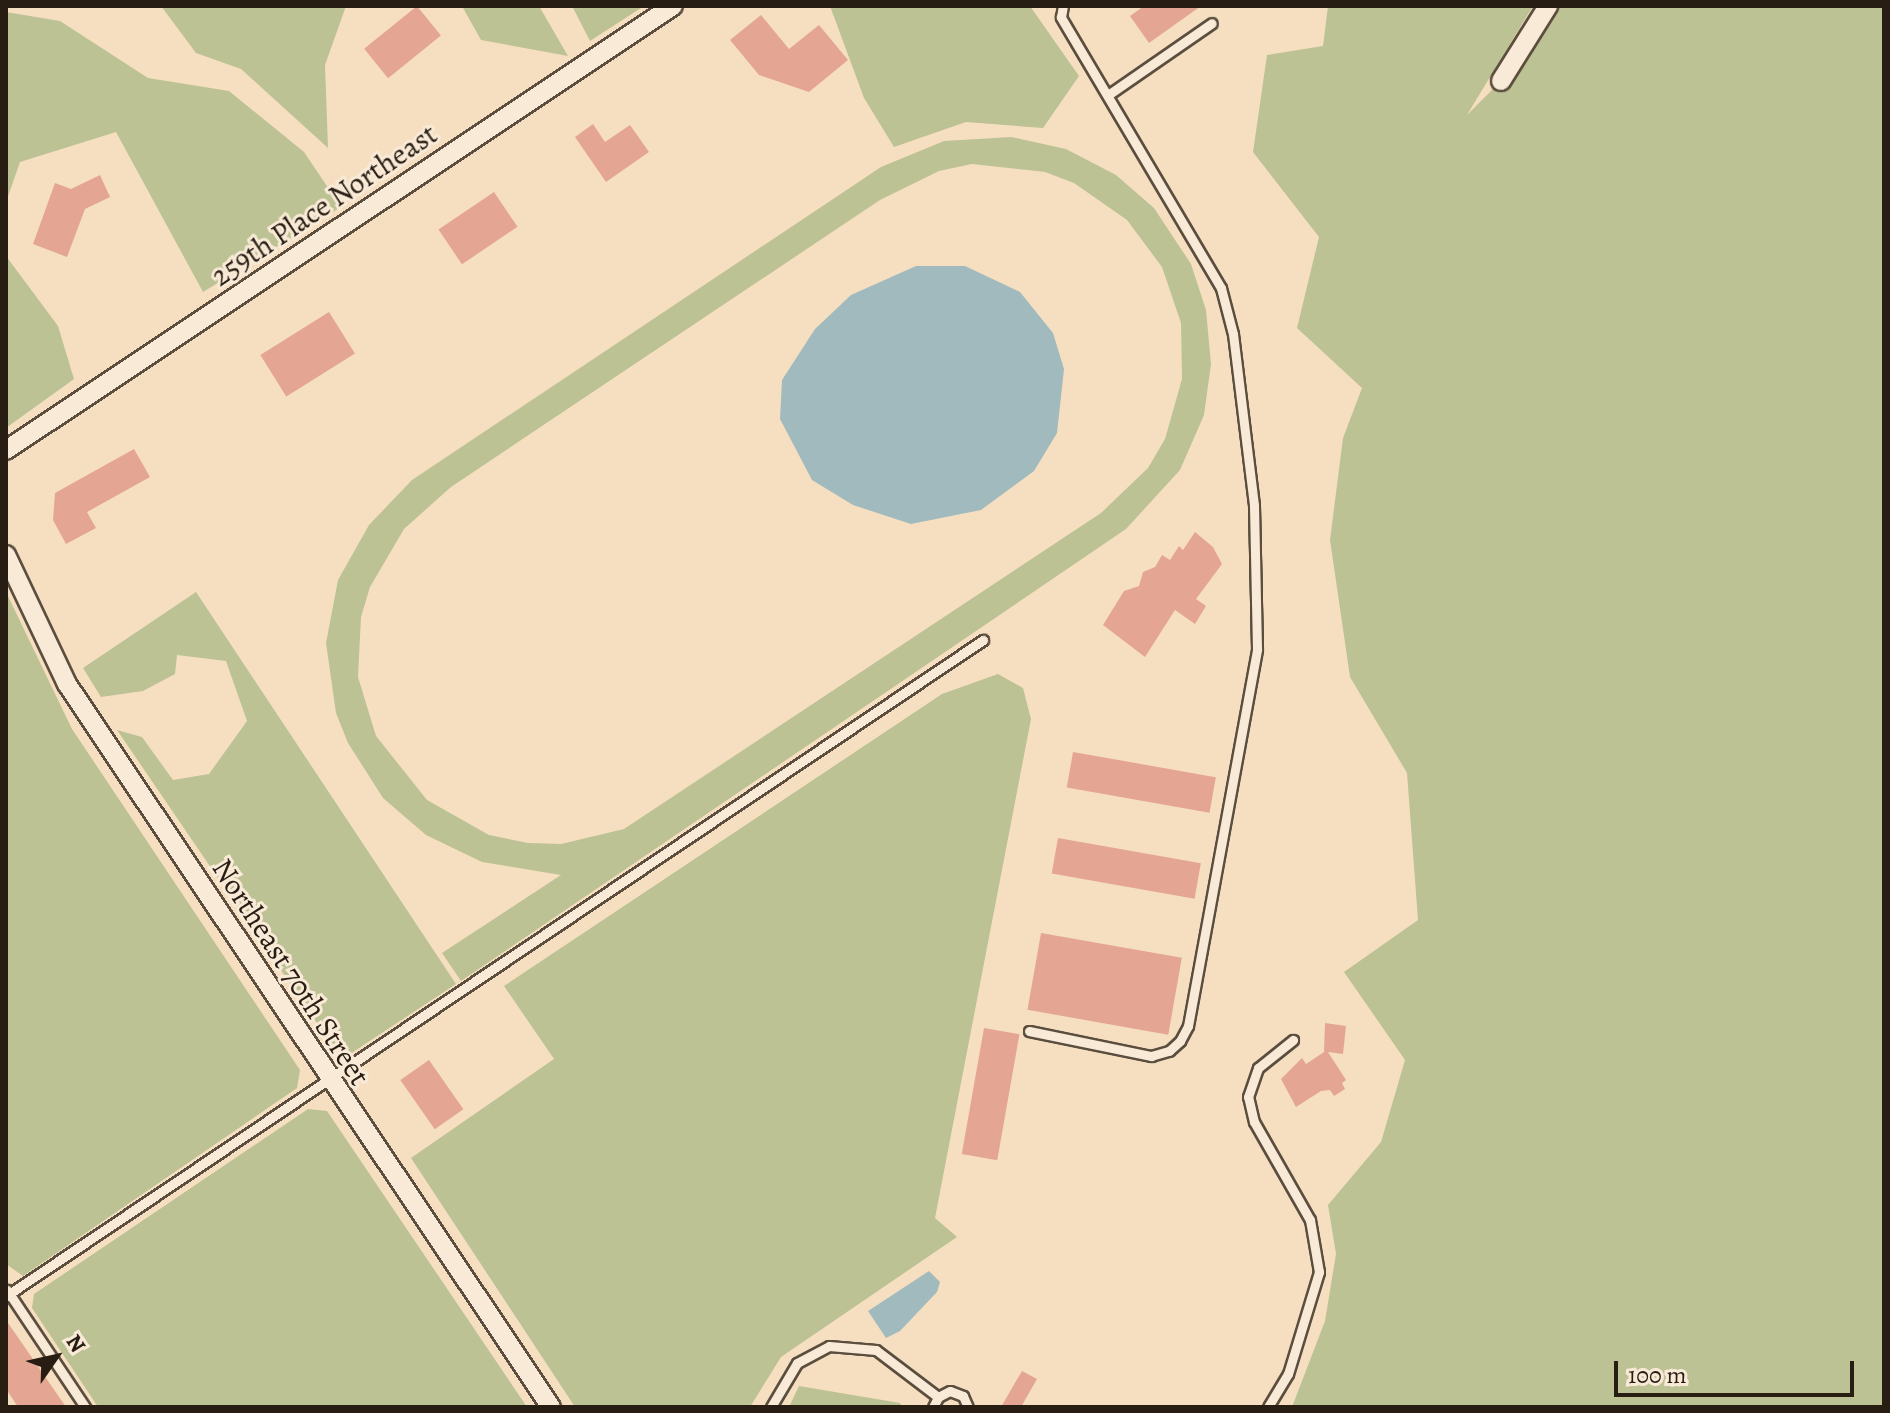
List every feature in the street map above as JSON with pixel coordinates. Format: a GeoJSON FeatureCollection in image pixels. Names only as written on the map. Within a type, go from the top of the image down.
{"type":"FeatureCollection","features":[{"type":"Feature","properties":{"kind":"street","name":"259th Place Northeast"},"geometry":{"type":"LineString","coordinates":[[6,450],[673,6]]}},
{"type":"Feature","properties":{"kind":"street"},"geometry":{"type":"LineString","coordinates":[[1501,81],[1548,6]]}},
{"type":"Feature","properties":{"kind":"street","name":"Northeast 70th Street"},"geometry":{"type":"LineString","coordinates":[[6,555],[67,684],[328,1079],[551,1407]]}},
{"type":"Feature","properties":{"kind":"lane"},"geometry":{"type":"LineString","coordinates":[[1029,1031],[1151,1056],[1169,1051],[1184,1034],[1257,649],[1254,505],[1233,334],[1221,288],[1061,17],[1063,6]]}},
{"type":"Feature","properties":{"kind":"lane"},"geometry":{"type":"LineString","coordinates":[[1108,95],[1212,23]]}},
{"type":"Feature","properties":{"kind":"lane"},"geometry":{"type":"LineString","coordinates":[[85,1407],[7,1293],[983,640]]}},
{"type":"Feature","properties":{"kind":"lane"},"geometry":{"type":"LineString","coordinates":[[1268,1407],[1288,1374],[1319,1272],[1310,1220],[1254,1122],[1248,1097],[1258,1068],[1293,1040]]}},
{"type":"Feature","properties":{"kind":"lane"},"geometry":{"type":"LineString","coordinates":[[771,1407],[797,1363],[829,1346],[876,1350],[938,1397]]}},
{"type":"Feature","properties":{"kind":"lane"},"geometry":{"type":"LineString","coordinates":[[933,1407],[938,1397],[957,1392],[968,1407]]}},
{"type":"Feature","properties":{"kind":"green space"},"geometry":{"type":"Polygon","coordinates":[[[161,6],[346,6],[325,65],[328,148],[241,69],[196,53],[161,6]]]}},
{"type":"Feature","properties":{"kind":"green space"},"geometry":{"type":"Polygon","coordinates":[[[462,6],[539,6],[568,56],[481,40],[462,6]]]}},
{"type":"Feature","properties":{"kind":"green space"},"geometry":{"type":"Polygon","coordinates":[[[572,6],[644,6],[590,41],[572,6]]]}},
{"type":"Feature","properties":{"kind":"green space"},"geometry":{"type":"Polygon","coordinates":[[[830,6],[1030,6],[1079,76],[1043,128],[966,122],[894,147],[864,98],[830,6]]]}},
{"type":"Feature","properties":{"kind":"green space"},"geometry":{"type":"Polygon","coordinates":[[[1328,6],[1533,6],[1467,115],[1501,81],[1548,6],[1884,6],[1884,1407],[1292,1407],[1325,1321],[1336,1254],[1328,1205],[1381,1142],[1405,1060],[1344,972],[1418,920],[1407,773],[1350,677],[1330,540],[1343,438],[1362,388],[1297,328],[1319,237],[1253,152],[1267,55],[1323,46],[1328,6]]]}},
{"type":"Feature","properties":{"kind":"green space"},"geometry":{"type":"Polygon","coordinates":[[[6,12],[60,21],[148,78],[229,91],[304,152],[341,207],[203,292],[116,132],[20,162],[6,202],[6,12]]]}},
{"type":"Feature","properties":{"kind":"green space"},"geometry":{"type":"Polygon","coordinates":[[[1011,137],[1066,149],[1116,175],[1154,208],[1191,264],[1206,310],[1211,364],[1204,415],[1180,470],[1126,529],[461,981],[442,953],[561,875],[482,862],[426,835],[383,798],[348,743],[336,713],[326,643],[338,580],[369,525],[412,480],[881,167],[944,141],[1011,137]],[[972,164],[939,171],[880,200],[451,487],[404,529],[370,587],[361,617],[358,677],[376,736],[427,800],[489,835],[528,843],[561,844],[624,829],[1101,513],[1148,468],[1165,439],[1182,379],[1181,323],[1162,267],[1127,220],[1074,183],[1045,172],[972,164]]]}},
{"type":"Feature","properties":{"kind":"green space"},"geometry":{"type":"Polygon","coordinates":[[[6,256],[58,326],[74,379],[6,428],[6,256]]]}},
{"type":"Feature","properties":{"kind":"green space"},"geometry":{"type":"Polygon","coordinates":[[[6,592],[72,729],[300,1070],[297,1088],[23,1276],[6,1264],[6,592]]]}},
{"type":"Feature","properties":{"kind":"green space"},"geometry":{"type":"Polygon","coordinates":[[[196,592],[456,984],[350,1054],[336,1051],[117,730],[142,737],[173,780],[209,774],[247,721],[226,661],[177,655],[175,674],[143,691],[101,697],[83,668],[196,592]]]}},
{"type":"Feature","properties":{"kind":"green space"},"geometry":{"type":"Polygon","coordinates":[[[998,674],[1023,688],[1031,719],[935,1218],[957,1237],[781,1357],[750,1407],[575,1407],[411,1158],[554,1059],[504,986],[942,694],[998,674]]]}},
{"type":"Feature","properties":{"kind":"green space"},"geometry":{"type":"Polygon","coordinates":[[[308,1109],[327,1111],[527,1407],[98,1407],[32,1308],[34,1294],[308,1109]]]}},
{"type":"Feature","properties":{"kind":"green space"},"geometry":{"type":"Polygon","coordinates":[[[799,1386],[900,1403],[902,1407],[789,1407],[799,1386]]]}},
{"type":"Feature","properties":{"kind":"water"},"geometry":{"type":"Polygon","coordinates":[[[916,266],[965,266],[1020,292],[1053,333],[1064,369],[1057,433],[1034,471],[981,510],[911,524],[853,505],[812,480],[780,419],[782,380],[815,329],[851,295],[916,266]]]}},
{"type":"Feature","properties":{"kind":"water"},"geometry":{"type":"Polygon","coordinates":[[[929,1271],[940,1282],[937,1292],[900,1331],[886,1338],[868,1311],[929,1271]]]}},
{"type":"Feature","properties":{"kind":"building"},"geometry":{"type":"Polygon","coordinates":[[[417,6],[441,36],[388,78],[364,49],[417,6]]]}},
{"type":"Feature","properties":{"kind":"building"},"geometry":{"type":"Polygon","coordinates":[[[1144,6],[1201,6],[1149,43],[1130,16],[1144,6]]]}},
{"type":"Feature","properties":{"kind":"building"},"geometry":{"type":"Polygon","coordinates":[[[761,15],[789,49],[819,25],[848,60],[809,92],[759,75],[730,40],[761,15]]]}},
{"type":"Feature","properties":{"kind":"building"},"geometry":{"type":"Polygon","coordinates":[[[593,124],[605,142],[630,125],[649,152],[606,182],[575,137],[593,124]]]}},
{"type":"Feature","properties":{"kind":"building"},"geometry":{"type":"Polygon","coordinates":[[[100,175],[110,197],[85,209],[67,257],[33,244],[55,183],[71,189],[100,175]]]}},
{"type":"Feature","properties":{"kind":"building"},"geometry":{"type":"Polygon","coordinates":[[[494,192],[517,227],[462,264],[438,229],[494,192]]]}},
{"type":"Feature","properties":{"kind":"building"},"geometry":{"type":"Polygon","coordinates":[[[329,312],[355,354],[286,396],[260,355],[329,312]]]}},
{"type":"Feature","properties":{"kind":"building"},"geometry":{"type":"Polygon","coordinates":[[[134,449],[150,477],[87,512],[96,528],[66,544],[53,520],[55,493],[134,449]]]}},
{"type":"Feature","properties":{"kind":"building"},"geometry":{"type":"Polygon","coordinates":[[[1195,532],[1213,547],[1222,564],[1196,599],[1206,606],[1195,624],[1175,610],[1145,657],[1103,625],[1124,591],[1139,586],[1143,572],[1155,567],[1162,555],[1170,560],[1179,546],[1183,550],[1195,532]]]}},
{"type":"Feature","properties":{"kind":"building"},"geometry":{"type":"Polygon","coordinates":[[[1073,752],[1216,777],[1210,813],[1067,787],[1073,752]]]}},
{"type":"Feature","properties":{"kind":"building"},"geometry":{"type":"Polygon","coordinates":[[[1058,838],[1201,863],[1195,899],[1052,873],[1058,838]]]}},
{"type":"Feature","properties":{"kind":"building"},"geometry":{"type":"Polygon","coordinates":[[[1041,933],[1182,958],[1168,1035],[1027,1010],[1041,933]]]}},
{"type":"Feature","properties":{"kind":"building"},"geometry":{"type":"Polygon","coordinates":[[[1325,1023],[1346,1026],[1343,1054],[1328,1052],[1346,1080],[1342,1083],[1345,1089],[1334,1096],[1330,1090],[1321,1091],[1296,1107],[1281,1079],[1302,1058],[1306,1064],[1324,1052],[1325,1023]]]}},
{"type":"Feature","properties":{"kind":"building"},"geometry":{"type":"Polygon","coordinates":[[[984,1028],[1019,1034],[997,1160],[962,1154],[984,1028]]]}},
{"type":"Feature","properties":{"kind":"building"},"geometry":{"type":"Polygon","coordinates":[[[429,1060],[463,1109],[435,1129],[400,1080],[429,1060]]]}},
{"type":"Feature","properties":{"kind":"building"},"geometry":{"type":"Polygon","coordinates":[[[6,1320],[66,1407],[18,1407],[6,1389],[6,1320]]]}},
{"type":"Feature","properties":{"kind":"building"},"geometry":{"type":"Polygon","coordinates":[[[1022,1371],[1037,1379],[1021,1407],[1001,1407],[1022,1371]]]}}]}
